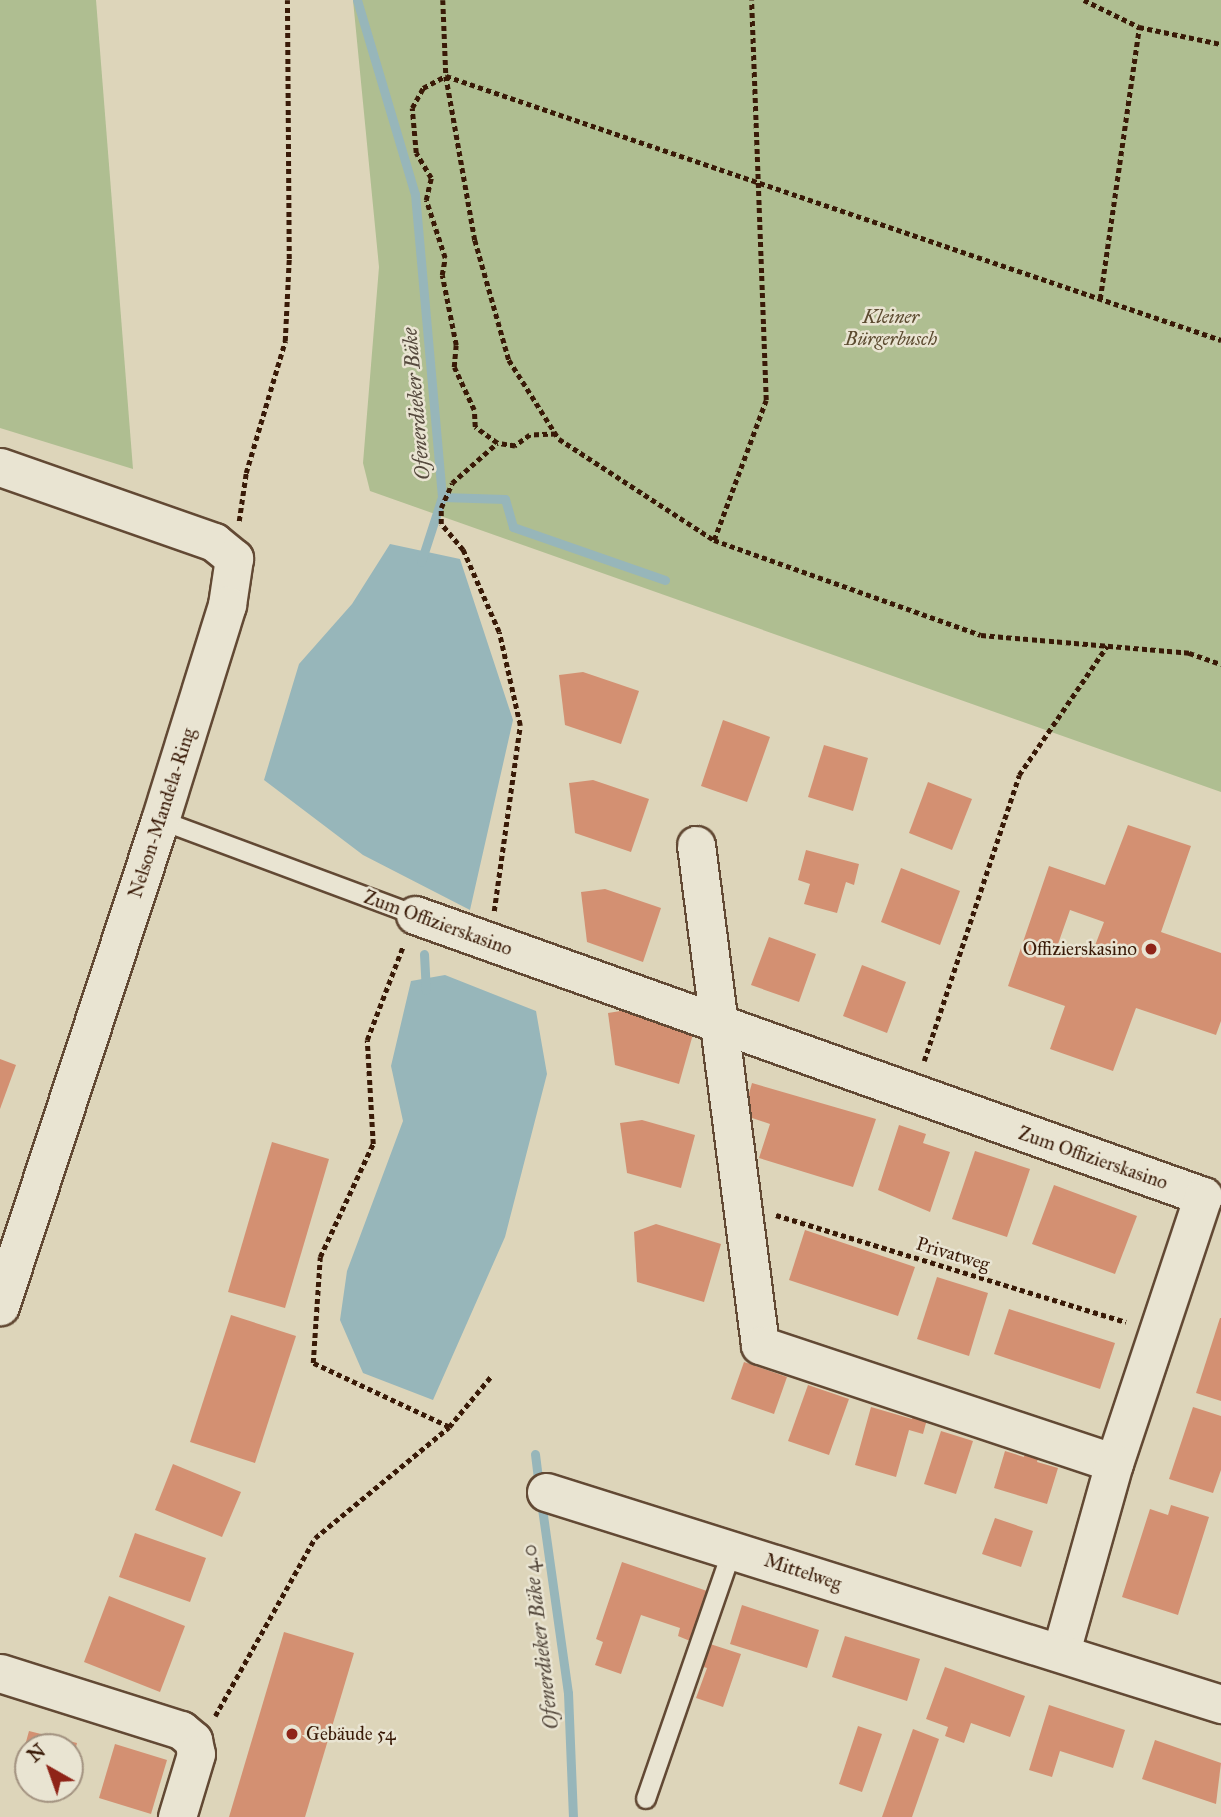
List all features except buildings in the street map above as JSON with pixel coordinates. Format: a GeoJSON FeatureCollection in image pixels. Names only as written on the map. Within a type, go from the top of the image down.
{"type":"FeatureCollection","features":[{"type":"Feature","properties":{"kind":"street"},"geometry":{"type":"LineString","coordinates":[[0,467],[214,542],[234,558]]}},
{"type":"Feature","properties":{"kind":"street","name":"Nelson-Mandela-Ring"},"geometry":{"type":"LineString","coordinates":[[0,1306],[160,820],[227,605],[234,558]]}},
{"type":"Feature","properties":{"kind":"street"},"geometry":{"type":"LineString","coordinates":[[696,845],[760,1345],[1114,1463]]}},
{"type":"Feature","properties":{"kind":"street","name":"Zum Offizierskasino"},"geometry":{"type":"LineString","coordinates":[[415,915],[717,1022],[912,1096],[1212,1197],[1157,1331],[1082,1566],[1061,1651]]}},
{"type":"Feature","properties":{"kind":"street","name":"Mittelweg"},"geometry":{"type":"LineString","coordinates":[[547,1492],[1061,1651],[1221,1704]]}},
{"type":"Feature","properties":{"kind":"street"},"geometry":{"type":"LineString","coordinates":[[0,1673],[181,1730],[194,1740],[196,1754],[177,1817]]}},
{"type":"Feature","properties":{"kind":"lane","name":"Zum Offizierskasino"},"geometry":{"type":"LineString","coordinates":[[160,820],[415,915]]}},
{"type":"Feature","properties":{"kind":"lane"},"geometry":{"type":"LineString","coordinates":[[646,1799],[732,1550]]}},
{"type":"Feature","properties":{"kind":"path"},"geometry":{"type":"LineString","coordinates":[[234,558],[246,473],[285,341],[289,259],[287,0]]}},
{"type":"Feature","properties":{"kind":"path"},"geometry":{"type":"LineString","coordinates":[[443,0],[446,76],[475,240],[509,360],[556,434],[713,540],[981,635],[1189,653],[1221,664]]}},
{"type":"Feature","properties":{"kind":"path"},"geometry":{"type":"LineString","coordinates":[[713,540],[766,400],[755,181],[751,0]]}},
{"type":"Feature","properties":{"kind":"path"},"geometry":{"type":"LineString","coordinates":[[1084,0],[1139,27],[1221,44]]}},
{"type":"Feature","properties":{"kind":"path"},"geometry":{"type":"LineString","coordinates":[[1100,299],[1139,27]]}},
{"type":"Feature","properties":{"kind":"path"},"geometry":{"type":"LineString","coordinates":[[556,434],[530,435],[515,446],[497,443],[475,427],[474,410],[454,368],[456,345],[442,275],[445,258],[426,201],[431,177],[416,153],[412,108],[423,88],[446,76],[1221,340]]}},
{"type":"Feature","properties":{"kind":"path"},"geometry":{"type":"LineString","coordinates":[[489,942],[520,725],[499,632],[463,550],[441,524],[441,508],[452,483],[497,443]]}},
{"type":"Feature","properties":{"kind":"path"},"geometry":{"type":"LineString","coordinates":[[912,1096],[1019,775],[1107,646]]}},
{"type":"Feature","properties":{"kind":"path"},"geometry":{"type":"LineString","coordinates":[[415,915],[368,1040],[373,1144],[320,1257],[313,1363],[449,1427]]}},
{"type":"Feature","properties":{"kind":"path","name":"Privatweg"},"geometry":{"type":"LineString","coordinates":[[741,1204],[1157,1331]]}},
{"type":"Feature","properties":{"kind":"path"},"geometry":{"type":"LineString","coordinates":[[194,1740],[219,1712],[315,1538],[449,1427],[492,1375]]}},
{"type":"Feature","properties":{"kind":"green space"},"geometry":{"type":"Polygon","coordinates":[[[0,0],[96,0],[133,469],[0,428],[0,0]]]}},
{"type":"Feature","properties":{"kind":"green space","name":"Kleiner Bürgerbusch"},"geometry":{"type":"Polygon","coordinates":[[[353,0],[1221,0],[1221,792],[370,491],[363,463],[379,267],[353,0]]]}},
{"type":"Feature","properties":{"kind":"water"},"geometry":{"type":"Polygon","coordinates":[[[390,544],[460,559],[513,720],[470,910],[363,855],[264,780],[299,664],[352,604],[390,544]]]}},
{"type":"Feature","properties":{"kind":"water"},"geometry":{"type":"Polygon","coordinates":[[[445,975],[536,1011],[547,1074],[505,1237],[433,1400],[363,1373],[340,1320],[347,1271],[403,1121],[391,1066],[411,981],[445,975]]]}},
{"type":"Feature","properties":{"kind":"waterway","name":"Ofenerdieker Bäke"},"geometry":{"type":"LineString","coordinates":[[357,0],[415,194],[442,497],[421,562]]}},
{"type":"Feature","properties":{"kind":"waterway"},"geometry":{"type":"LineString","coordinates":[[442,497],[505,499],[513,527],[665,580]]}},
{"type":"Feature","properties":{"kind":"waterway","name":"Ofenerdieker Bäke"},"geometry":{"type":"LineString","coordinates":[[424,954],[426,990]]}},
{"type":"Feature","properties":{"kind":"waterway","name":"Ofenerdieker Bäke 4.0"},"geometry":{"type":"LineString","coordinates":[[535,1454],[539,1487]]}},
{"type":"Feature","properties":{"kind":"waterway","name":"Ofenerdieker Bäke 4.0"},"geometry":{"type":"LineString","coordinates":[[541,1501],[568,1693],[573,1817]]}},
{"type":"Feature","properties":{"kind":"place","name":"Offizierskasino"},"geometry":{"type":"Point","coordinates":[1151,949]}},
{"type":"Feature","properties":{"kind":"place","name":"Gebäude 54"},"geometry":{"type":"Point","coordinates":[292,1734]}}]}
